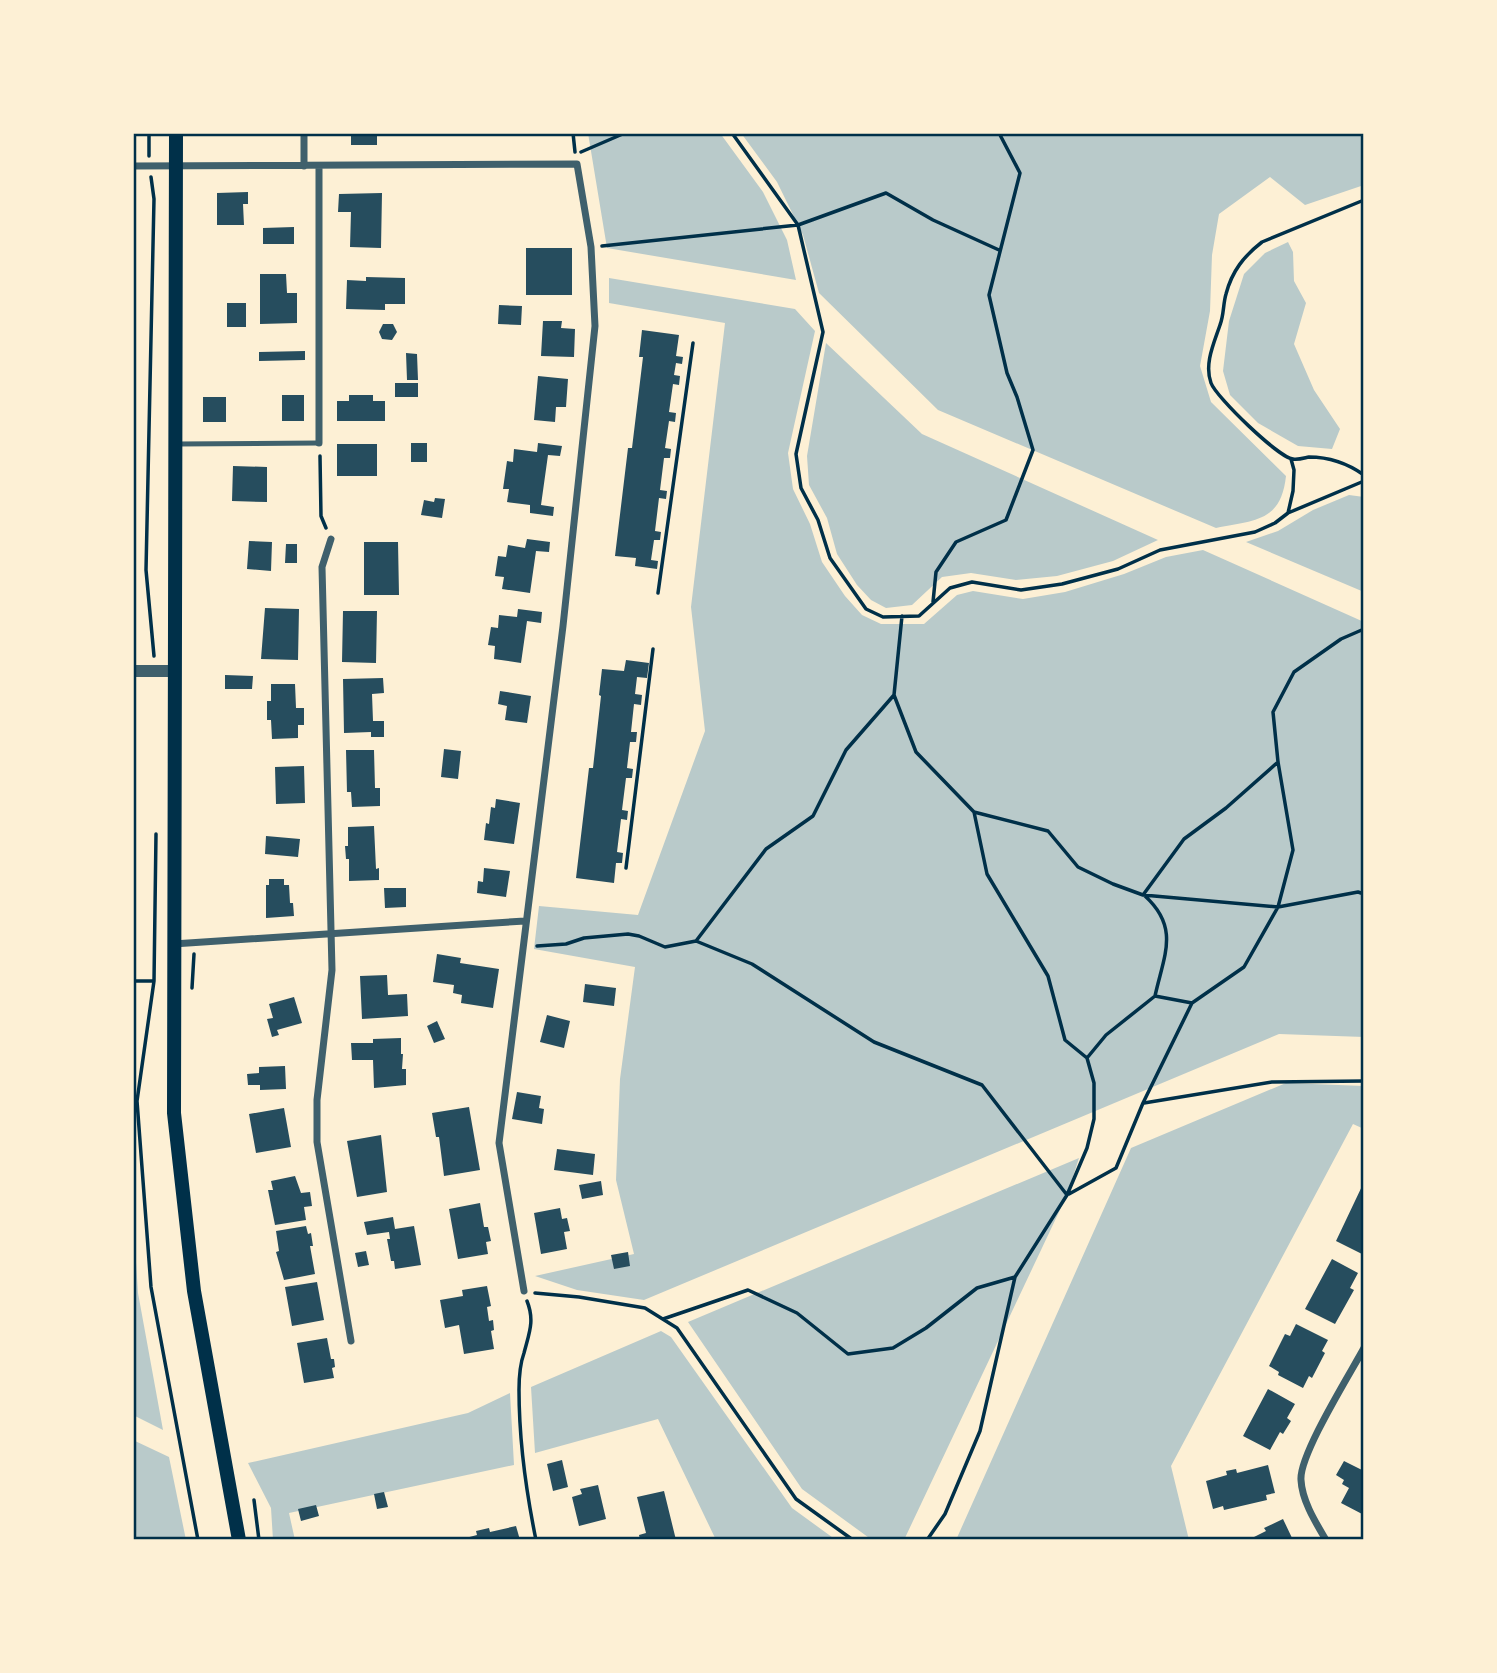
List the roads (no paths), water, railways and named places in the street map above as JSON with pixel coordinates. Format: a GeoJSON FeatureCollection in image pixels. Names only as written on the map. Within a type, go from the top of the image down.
{"type":"FeatureCollection","features":[{"type":"Feature","properties":{"kind":"main road"},"geometry":{"type":"LineString","coordinates":[[176,133],[174,1113],[194,1291],[239,1540]]}},
{"type":"Feature","properties":{"kind":"street"},"geometry":{"type":"LineString","coordinates":[[304,133],[304,166]]}},
{"type":"Feature","properties":{"kind":"street"},"geometry":{"type":"LineString","coordinates":[[133,166],[577,164],[591,247],[595,326],[563,626],[499,1143],[524,1292]]}},
{"type":"Feature","properties":{"kind":"street"},"geometry":{"type":"LineString","coordinates":[[319,166],[319,443]]}},
{"type":"Feature","properties":{"kind":"street"},"geometry":{"type":"LineString","coordinates":[[331,539],[322,567],[331,981],[317,1100],[317,1142],[351,1341]]}},
{"type":"Feature","properties":{"kind":"street"},"geometry":{"type":"LineString","coordinates":[[133,671],[174,671]]}},
{"type":"Feature","properties":{"kind":"street"},"geometry":{"type":"LineString","coordinates":[[173,944],[525,921]]}},
{"type":"Feature","properties":{"kind":"street"},"geometry":{"type":"LineString","coordinates":[[1326,1540],[1312,1517],[1300,1480],[1304,1459],[1364,1348]]}},
{"type":"Feature","properties":{"kind":"lane"},"geometry":{"type":"LineString","coordinates":[[175,444],[319,443]]}}]}
